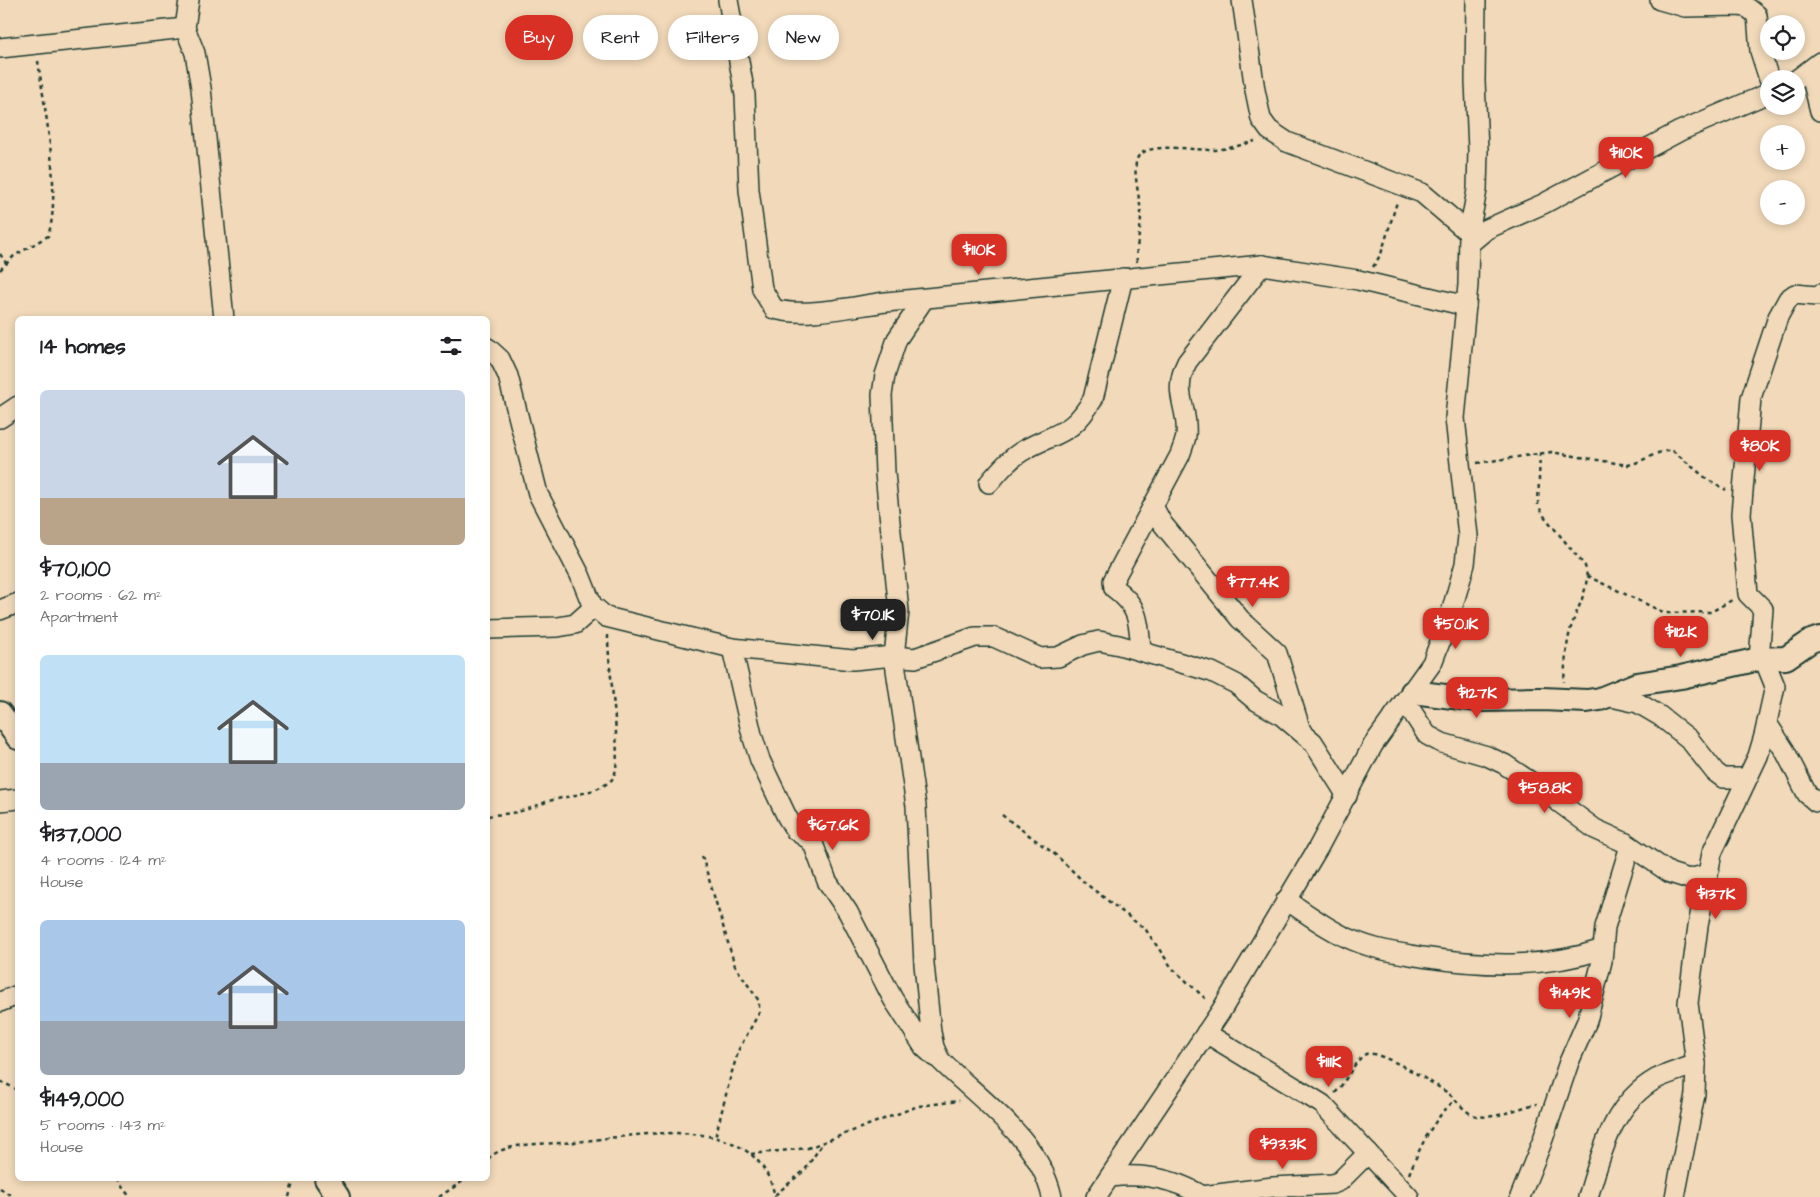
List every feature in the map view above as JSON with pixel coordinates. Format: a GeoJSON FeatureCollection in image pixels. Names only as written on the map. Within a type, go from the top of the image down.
{"type":"FeatureCollection","features":[{"type":"Feature","properties":{"kind":"street"},"geometry":{"type":"LineString","coordinates":[[189,0],[185,28],[195,53],[201,88],[224,316]]}},
{"type":"Feature","properties":{"kind":"street"},"geometry":{"type":"LineString","coordinates":[[728,0],[745,95],[752,218],[762,289],[767,302],[774,309],[787,313],[1145,275],[1262,265],[1358,280],[1466,306]]}},
{"type":"Feature","properties":{"kind":"street"},"geometry":{"type":"LineString","coordinates":[[1242,0],[1255,90],[1262,119],[1269,130],[1276,137],[1403,184],[1422,193],[1469,238]]}},
{"type":"Feature","properties":{"kind":"street"},"geometry":{"type":"LineString","coordinates":[[1096,1197],[1221,1011],[1347,796],[1373,745],[1432,663],[1442,639],[1465,564],[1468,536],[1455,418],[1466,306],[1469,238],[1477,190],[1476,0]]}},
{"type":"Feature","properties":{"kind":"street"},"geometry":{"type":"LineString","coordinates":[[1660,0],[1685,7],[1740,6],[1753,10],[1757,15],[1762,63],[1765,70]]}},
{"type":"Feature","properties":{"kind":"street"},"geometry":{"type":"LineString","coordinates":[[0,48],[185,28]]}},
{"type":"Feature","properties":{"kind":"street"},"geometry":{"type":"LineString","coordinates":[[1809,71],[1820,111]]}},
{"type":"Feature","properties":{"kind":"street"},"geometry":{"type":"LineString","coordinates":[[1469,238],[1544,204],[1680,131],[1760,97]]}},
{"type":"Feature","properties":{"kind":"street"},"geometry":{"type":"LineString","coordinates":[[1141,651],[1139,626],[1135,609],[1126,597],[1114,588],[1113,581],[1180,455],[1186,437],[1180,393],[1181,374],[1187,362],[1262,265]]}},
{"type":"Feature","properties":{"kind":"street"},"geometry":{"type":"LineString","coordinates":[[989,483],[1013,457],[1027,448],[1068,430],[1083,417],[1093,399],[1123,278]]}},
{"type":"Feature","properties":{"kind":"street"},"geometry":{"type":"LineString","coordinates":[[1675,1197],[1695,1094],[1696,1064],[1688,993],[1712,853],[1761,749],[1775,686],[1761,659],[1763,609],[1749,597],[1744,566],[1742,499],[1751,398],[1778,317],[1791,296],[1820,294]]}},
{"type":"Feature","properties":{"kind":"street"},"geometry":{"type":"LineString","coordinates":[[924,299],[897,339],[885,375],[882,395],[888,500],[899,611],[894,656],[916,806],[924,964],[931,1032],[934,1047],[940,1060]]}},
{"type":"Feature","properties":{"kind":"street"},"geometry":{"type":"LineString","coordinates":[[490,350],[500,359],[508,376],[538,494],[601,613]]}},
{"type":"Feature","properties":{"kind":"street"},"geometry":{"type":"LineString","coordinates":[[0,418],[15,408]]}},
{"type":"Feature","properties":{"kind":"street"},"geometry":{"type":"LineString","coordinates":[[1153,506],[1162,523],[1240,620],[1277,653],[1301,731]]}},
{"type":"Feature","properties":{"kind":"street"},"geometry":{"type":"LineString","coordinates":[[0,610],[15,604]]}},
{"type":"Feature","properties":{"kind":"street"},"geometry":{"type":"LineString","coordinates":[[490,629],[558,628],[575,624],[601,613],[732,648],[853,660],[894,656],[914,658],[975,637],[994,637],[1040,658],[1058,657],[1083,645],[1099,641],[1212,672],[1236,684],[1301,731],[1312,742],[1347,796]]}},
{"type":"Feature","properties":{"kind":"street"},"geometry":{"type":"LineString","coordinates":[[1409,697],[1587,701],[1607,696],[1637,684],[1681,677],[1761,659],[1791,657],[1800,648],[1820,638]]}},
{"type":"Feature","properties":{"kind":"street"},"geometry":{"type":"LineString","coordinates":[[732,648],[752,735],[760,760],[795,830],[810,840],[814,846],[827,881],[859,931],[892,999],[924,1047],[983,1100],[1018,1135],[1037,1161],[1052,1197]]}},
{"type":"Feature","properties":{"kind":"street"},"geometry":{"type":"LineString","coordinates":[[1607,696],[1638,703],[1660,716],[1689,738],[1715,772],[1723,778],[1746,778]]}},
{"type":"Feature","properties":{"kind":"street"},"geometry":{"type":"LineString","coordinates":[[1409,697],[1428,735],[1442,743],[1487,756],[1504,764],[1595,829],[1630,846],[1678,877],[1689,879],[1708,874]]}},
{"type":"Feature","properties":{"kind":"street"},"geometry":{"type":"LineString","coordinates":[[0,713],[15,734]]}},
{"type":"Feature","properties":{"kind":"street"},"geometry":{"type":"LineString","coordinates":[[1767,723],[1785,751],[1807,794],[1816,802],[1820,802]]}},
{"type":"Feature","properties":{"kind":"street"},"geometry":{"type":"LineString","coordinates":[[0,801],[15,799]]}},
{"type":"Feature","properties":{"kind":"street"},"geometry":{"type":"LineString","coordinates":[[1520,1197],[1556,1104],[1569,1062],[1587,1021],[1599,978],[1604,927],[1630,846]]}},
{"type":"Feature","properties":{"kind":"street"},"geometry":{"type":"LineString","coordinates":[[1286,900],[1354,941],[1386,951],[1424,957],[1477,965],[1524,964],[1576,957],[1603,949]]}},
{"type":"Feature","properties":{"kind":"street"},"geometry":{"type":"LineString","coordinates":[[0,1002],[15,996]]}},
{"type":"Feature","properties":{"kind":"street"},"geometry":{"type":"LineString","coordinates":[[1206,1034],[1322,1104],[1406,1194]]}},
{"type":"Feature","properties":{"kind":"street"},"geometry":{"type":"LineString","coordinates":[[1588,1197],[1611,1128],[1622,1108],[1638,1092],[1657,1079],[1696,1064]]}},
{"type":"Feature","properties":{"kind":"street"},"geometry":{"type":"LineString","coordinates":[[1110,1176],[1131,1174],[1153,1176],[1180,1184],[1203,1196],[1273,1187],[1334,1184],[1340,1181],[1368,1152]]}},
{"type":"Feature","properties":{"kind":"street"},"geometry":{"type":"LineString","coordinates":[[327,1181],[338,1197]]}},
{"type":"Feature","properties":{"kind":"path"},"geometry":{"type":"LineString","coordinates":[[0,270],[14,256],[48,236],[51,228],[53,209],[49,144],[36,45]]}},
{"type":"Feature","properties":{"kind":"path"},"geometry":{"type":"LineString","coordinates":[[1145,275],[1138,266],[1136,253],[1141,217],[1136,169],[1138,158],[1142,153],[1160,148],[1224,149],[1276,137]]}},
{"type":"Feature","properties":{"kind":"path"},"geometry":{"type":"LineString","coordinates":[[1358,280],[1369,271],[1381,254],[1403,184]]}},
{"type":"Feature","properties":{"kind":"path"},"geometry":{"type":"LineString","coordinates":[[0,254],[6,263]]}},
{"type":"Feature","properties":{"kind":"path"},"geometry":{"type":"LineString","coordinates":[[1459,457],[1478,463],[1540,453],[1566,454],[1627,465],[1636,464],[1667,450],[1673,451],[1707,479],[1742,499]]}},
{"type":"Feature","properties":{"kind":"path"},"geometry":{"type":"LineString","coordinates":[[1540,453],[1538,505],[1544,516],[1585,566],[1587,576],[1578,612],[1570,628],[1562,701]]}},
{"type":"Feature","properties":{"kind":"path"},"geometry":{"type":"LineString","coordinates":[[1587,576],[1665,613],[1711,612],[1732,599],[1744,601],[1749,597]]}},
{"type":"Feature","properties":{"kind":"path"},"geometry":{"type":"LineString","coordinates":[[490,816],[521,812],[547,802],[603,786],[614,778],[617,759],[607,653],[601,613]]}},
{"type":"Feature","properties":{"kind":"path"},"geometry":{"type":"LineString","coordinates":[[1002,815],[1057,856],[1085,883],[1146,930],[1172,968],[1221,1011]]}},
{"type":"Feature","properties":{"kind":"path"},"geometry":{"type":"LineString","coordinates":[[702,856],[736,966],[759,1001],[760,1013],[739,1050],[715,1138]]}},
{"type":"Feature","properties":{"kind":"path"},"geometry":{"type":"LineString","coordinates":[[1322,1104],[1338,1090],[1360,1058],[1368,1053],[1377,1054],[1399,1065],[1455,1100],[1468,1112],[1484,1117],[1504,1114],[1529,1105],[1556,1104]]}},
{"type":"Feature","properties":{"kind":"path"},"geometry":{"type":"LineString","coordinates":[[0,1081],[15,1088]]}},
{"type":"Feature","properties":{"kind":"path"},"geometry":{"type":"LineString","coordinates":[[749,1154],[795,1151],[918,1106],[938,1102],[983,1100]]}},
{"type":"Feature","properties":{"kind":"path"},"geometry":{"type":"LineString","coordinates":[[1406,1194],[1412,1166],[1433,1124],[1444,1109],[1455,1100]]}},
{"type":"Feature","properties":{"kind":"path"},"geometry":{"type":"LineString","coordinates":[[490,1157],[507,1148],[639,1133],[695,1133],[737,1146],[749,1154],[765,1167],[775,1196],[805,1170],[823,1142]]}},
{"type":"Feature","properties":{"kind":"path"},"geometry":{"type":"LineString","coordinates":[[118,1181],[130,1197]]}},
{"type":"Feature","properties":{"kind":"path"},"geometry":{"type":"LineString","coordinates":[[288,1197],[293,1181]]}},
{"type":"Feature","properties":{"kind":"path"},"geometry":{"type":"LineString","coordinates":[[439,1197],[463,1181]]}},
{"type":"Feature","properties":{"kind":"path"},"geometry":{"type":"LineString","coordinates":[[0,1188],[13,1197]]}}]}
